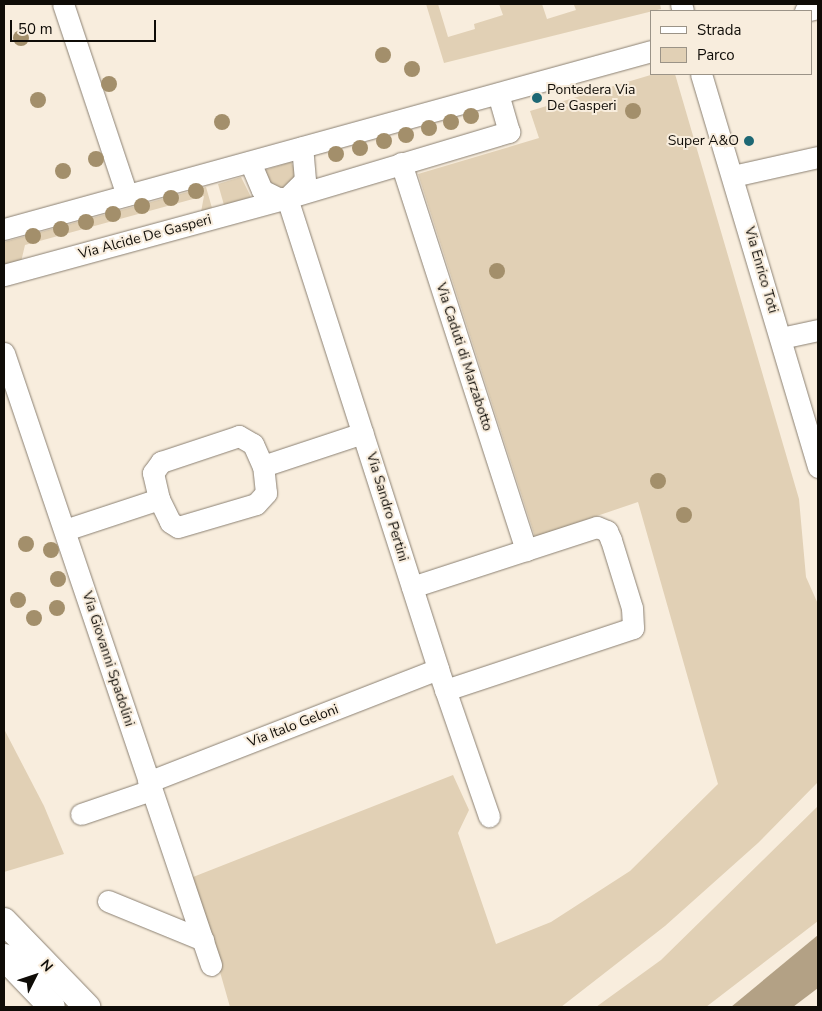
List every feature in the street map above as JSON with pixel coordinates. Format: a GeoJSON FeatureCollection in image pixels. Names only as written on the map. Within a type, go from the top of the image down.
{"type":"FeatureCollection","features":[{"type":"Feature","properties":{"kind":"main road"},"geometry":{"type":"LineString","coordinates":[[4,921],[86,1007]]}},
{"type":"Feature","properties":{"kind":"main road"},"geometry":{"type":"LineString","coordinates":[[4,957],[52,1007]]}},
{"type":"Feature","properties":{"kind":"street"},"geometry":{"type":"LineString","coordinates":[[62,4],[127,194]]}},
{"type":"Feature","properties":{"kind":"street"},"geometry":{"type":"LineString","coordinates":[[4,229],[650,51]]}},
{"type":"Feature","properties":{"kind":"street","name":"Via Enrico Toti"},"geometry":{"type":"LineString","coordinates":[[701,75],[733,176],[818,468]]}},
{"type":"Feature","properties":{"kind":"street","name":"Via Alcide De Gasperi"},"geometry":{"type":"LineString","coordinates":[[4,275],[287,198],[509,132],[498,94]]}},
{"type":"Feature","properties":{"kind":"street","name":"Via Alcide De Gasperi"},"geometry":{"type":"LineString","coordinates":[[287,198],[305,180],[302,147]]}},
{"type":"Feature","properties":{"kind":"street"},"geometry":{"type":"LineString","coordinates":[[733,176],[818,156]]}},
{"type":"Feature","properties":{"kind":"street"},"geometry":{"type":"LineString","coordinates":[[250,162],[262,190],[278,198],[287,198]]}},
{"type":"Feature","properties":{"kind":"street","name":"Via Caduti di Marzabotto"},"geometry":{"type":"LineString","coordinates":[[401,163],[526,550]]}},
{"type":"Feature","properties":{"kind":"street","name":"Via Sandro Pertini"},"geometry":{"type":"LineString","coordinates":[[287,198],[438,669],[489,816]]}},
{"type":"Feature","properties":{"kind":"street"},"geometry":{"type":"LineString","coordinates":[[781,338],[818,330]]}},
{"type":"Feature","properties":{"kind":"street","name":"Via Giovanni Spadolini"},"geometry":{"type":"LineString","coordinates":[[4,353],[66,530],[211,965]]}},
{"type":"Feature","properties":{"kind":"street"},"geometry":{"type":"LineString","coordinates":[[263,466],[363,432]]}},
{"type":"Feature","properties":{"kind":"street"},"geometry":{"type":"LineString","coordinates":[[244,438],[253,444],[263,466],[266,493],[256,504],[178,527],[170,522],[159,499],[153,478],[157,465],[222,442],[244,438]]}},
{"type":"Feature","properties":{"kind":"street"},"geometry":{"type":"LineString","coordinates":[[66,530],[159,499]]}},
{"type":"Feature","properties":{"kind":"street"},"geometry":{"type":"LineString","coordinates":[[412,587],[603,527],[611,540],[632,608],[633,628],[445,690]]}},
{"type":"Feature","properties":{"kind":"street","name":"Via Italo Geloni"},"geometry":{"type":"LineString","coordinates":[[81,814],[438,669]]}},
{"type":"Feature","properties":{"kind":"street"},"geometry":{"type":"LineString","coordinates":[[108,902],[202,940]]}},
{"type":"Feature","properties":{"kind":"green space"},"geometry":{"type":"Polygon","coordinates":[[[426,4],[438,4],[448,37],[475,29],[474,24],[503,15],[499,4],[542,4],[547,19],[576,10],[574,5],[579,4],[660,4],[661,9],[650,10],[650,12],[444,63],[426,4]]]}},
{"type":"Feature","properties":{"kind":"green space"},"geometry":{"type":"Polygon","coordinates":[[[651,75],[675,75],[799,499],[806,577],[818,604],[818,782],[758,843],[665,926],[561,1007],[230,1007],[193,877],[453,775],[469,810],[458,833],[496,944],[551,922],[630,871],[718,784],[638,502],[535,537],[418,174],[539,138],[530,111],[651,75]]]}},
{"type":"Feature","properties":{"kind":"green space"},"geometry":{"type":"Polygon","coordinates":[[[291,162],[296,171],[295,180],[284,188],[270,185],[265,170],[291,162]]]}},
{"type":"Feature","properties":{"kind":"green space"},"geometry":{"type":"Polygon","coordinates":[[[241,177],[251,197],[224,205],[218,184],[241,177]]]}},
{"type":"Feature","properties":{"kind":"green space"},"geometry":{"type":"Polygon","coordinates":[[[206,187],[212,208],[201,212],[204,196],[25,245],[21,262],[4,267],[4,242],[206,187]]]}},
{"type":"Feature","properties":{"kind":"green space"},"geometry":{"type":"Polygon","coordinates":[[[4,729],[44,806],[64,854],[4,872],[4,729]]]}},
{"type":"Feature","properties":{"kind":"green space"},"geometry":{"type":"Polygon","coordinates":[[[818,806],[818,921],[706,1007],[596,1007],[661,960],[818,806]]]}},
{"type":"Feature","properties":{"kind":"shaded area"},"geometry":{"type":"Polygon","coordinates":[[[818,935],[818,988],[793,1007],[731,1007],[818,935]]]}},
{"type":"Feature","properties":{"kind":"place","name":"Pontedera Via De Gasperi"},"geometry":{"type":"Point","coordinates":[537,98]}},
{"type":"Feature","properties":{"kind":"place","name":"Super A&O"},"geometry":{"type":"Point","coordinates":[749,141]}}]}
